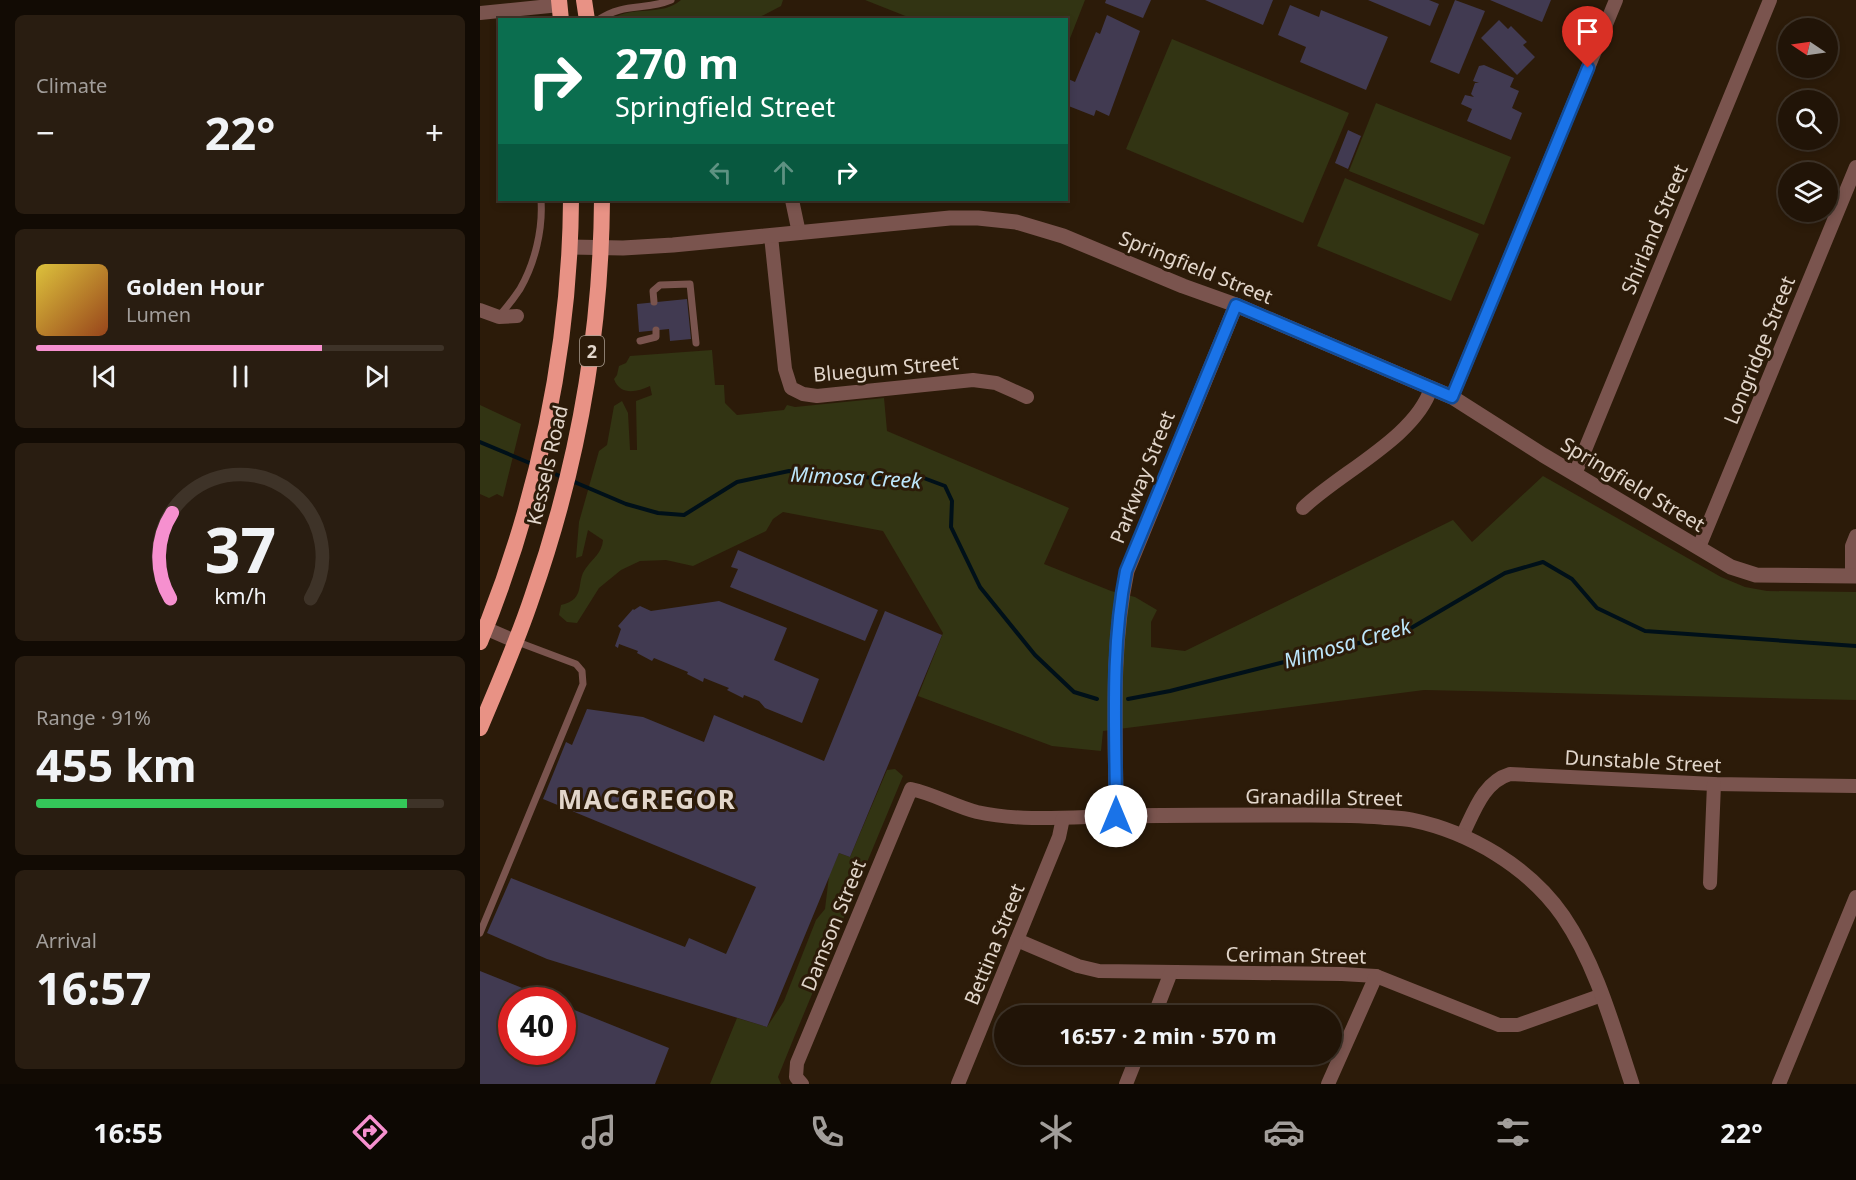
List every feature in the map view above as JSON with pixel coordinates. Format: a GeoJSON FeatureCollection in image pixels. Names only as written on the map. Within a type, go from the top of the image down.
{"type":"FeatureCollection","features":[{"type":"Feature","properties":{"kind":"highway"},"geometry":{"type":"LineString","coordinates":[[584,0],[587,18]]}},
{"type":"Feature","properties":{"kind":"highway","name":"Kessels Road"},"geometry":{"type":"LineString","coordinates":[[482,632],[513,551],[534,481],[543,439],[559,354],[570,247],[571,201]]}},
{"type":"Feature","properties":{"kind":"highway","name":"Kessels Road"},"geometry":{"type":"LineString","coordinates":[[480,729],[533,595],[563,497],[573,454],[589,373],[601,248],[602,201]]}},
{"type":"Feature","properties":{"kind":"street"},"geometry":{"type":"LineString","coordinates":[[1452,397],[1617,0]]}},
{"type":"Feature","properties":{"kind":"street","name":"Shirland Street"},"geometry":{"type":"LineString","coordinates":[[1575,474],[1770,0]]}},
{"type":"Feature","properties":{"kind":"street"},"geometry":{"type":"LineString","coordinates":[[480,13],[516,14],[560,8]]}},
{"type":"Feature","properties":{"kind":"street","name":"Longridge Street"},"geometry":{"type":"LineString","coordinates":[[1699,547],[1856,167]]}},
{"type":"Feature","properties":{"kind":"street"},"geometry":{"type":"LineString","coordinates":[[792,201],[800,233]]}},
{"type":"Feature","properties":{"kind":"street","name":"Springfield Street"},"geometry":{"type":"LineString","coordinates":[[570,247],[673,245],[950,218],[1016,222],[1065,237],[1183,286],[1236,305],[1452,397],[1731,567],[1756,575],[1854,576]]}},
{"type":"Feature","properties":{"kind":"street","name":"Bluegum Street"},"geometry":{"type":"LineString","coordinates":[[771,236],[785,369],[792,388],[803,394],[817,396],[973,380],[996,383],[1027,397]]}},
{"type":"Feature","properties":{"kind":"street","name":"Parkway Street"},"geometry":{"type":"LineString","coordinates":[[1116,816],[1116,666],[1120,602],[1126,571],[1236,305]]}},
{"type":"Feature","properties":{"kind":"street"},"geometry":{"type":"LineString","coordinates":[[480,310],[499,317],[517,316]]}},
{"type":"Feature","properties":{"kind":"street"},"geometry":{"type":"LineString","coordinates":[[1303,508],[1320,491],[1368,459],[1416,417],[1428,399],[1431,388]]}},
{"type":"Feature","properties":{"kind":"street"},"geometry":{"type":"LineString","coordinates":[[1854,576],[1852,546],[1856,536]]}},
{"type":"Feature","properties":{"kind":"street"},"geometry":{"type":"LineString","coordinates":[[482,632],[515,641]]}},
{"type":"Feature","properties":{"kind":"street","name":"Dunstable Street"},"geometry":{"type":"LineString","coordinates":[[1462,836],[1485,791],[1499,777],[1510,774],[1714,784],[1856,786]]}},
{"type":"Feature","properties":{"kind":"street"},"geometry":{"type":"LineString","coordinates":[[1710,883],[1714,784]]}},
{"type":"Feature","properties":{"kind":"street","name":"Granadilla Street"},"geometry":{"type":"LineString","coordinates":[[911,789],[926,792],[966,808],[1023,819],[1116,816],[1358,815],[1411,820],[1462,836],[1507,861],[1536,885],[1562,915],[1583,951],[1602,995],[1632,1084]]}},
{"type":"Feature","properties":{"kind":"street","name":"Damson Street"},"geometry":{"type":"LineString","coordinates":[[799,1080],[797,1063],[911,789]]}},
{"type":"Feature","properties":{"kind":"street","name":"Bettina Street"},"geometry":{"type":"LineString","coordinates":[[958,1084],[1059,837],[1063,818]]}},
{"type":"Feature","properties":{"kind":"street"},"geometry":{"type":"LineString","coordinates":[[1779,1084],[1856,897]]}},
{"type":"Feature","properties":{"kind":"street","name":"Ceriman Street"},"geometry":{"type":"LineString","coordinates":[[1017,940],[1078,966],[1099,971],[1376,976],[1499,1025],[1518,1025],[1602,995]]}},
{"type":"Feature","properties":{"kind":"street"},"geometry":{"type":"LineString","coordinates":[[1158,1005],[1171,972]]}},
{"type":"Feature","properties":{"kind":"street"},"geometry":{"type":"LineString","coordinates":[[1328,1084],[1376,976]]}},
{"type":"Feature","properties":{"kind":"street"},"geometry":{"type":"LineString","coordinates":[[1126,1084],[1134,1065]]}},
{"type":"Feature","properties":{"kind":"lane"},"geometry":{"type":"LineString","coordinates":[[601,18],[612,10],[661,4],[671,0]]}},
{"type":"Feature","properties":{"kind":"lane"},"geometry":{"type":"LineString","coordinates":[[499,317],[520,289],[531,263],[542,216],[541,201]]}},
{"type":"Feature","properties":{"kind":"lane"},"geometry":{"type":"LineString","coordinates":[[654,302],[653,291],[660,285],[690,284],[696,343]]}},
{"type":"Feature","properties":{"kind":"lane"},"geometry":{"type":"LineString","coordinates":[[640,341],[656,338],[656,330]]}},
{"type":"Feature","properties":{"kind":"lane"},"geometry":{"type":"LineString","coordinates":[[480,933],[583,684],[582,671],[576,663],[515,641]]}},
{"type":"Feature","properties":{"kind":"lane"},"geometry":{"type":"LineString","coordinates":[[480,911],[488,914]]}},
{"type":"Feature","properties":{"kind":"green space"},"geometry":{"type":"Polygon","coordinates":[[[681,0],[783,0],[781,6],[758,18],[614,18],[673,5],[681,0]]]}},
{"type":"Feature","properties":{"kind":"green space"},"geometry":{"type":"Polygon","coordinates":[[[865,0],[1085,0],[1068,43],[1068,18],[910,18],[865,0]]]}},
{"type":"Feature","properties":{"kind":"green space"},"geometry":{"type":"Polygon","coordinates":[[[1172,39],[1349,113],[1303,223],[1126,149],[1172,39]]]}},
{"type":"Feature","properties":{"kind":"green space"},"geometry":{"type":"Polygon","coordinates":[[[1376,103],[1511,157],[1484,225],[1349,171],[1376,103]]]}},
{"type":"Feature","properties":{"kind":"green space"},"geometry":{"type":"Polygon","coordinates":[[[1345,178],[1479,234],[1451,301],[1317,246],[1345,178]]]}},
{"type":"Feature","properties":{"kind":"green space"},"geometry":{"type":"Polygon","coordinates":[[[712,350],[715,385],[724,385],[725,403],[737,415],[784,410],[787,405],[795,407],[884,398],[887,431],[1069,508],[1044,564],[1111,591],[1135,597],[1157,610],[1151,622],[1151,647],[1185,651],[1453,520],[1472,542],[1543,476],[1721,577],[1745,587],[1767,591],[1856,592],[1856,700],[1424,690],[1103,731],[1101,751],[1052,746],[918,696],[943,633],[883,531],[783,512],[773,519],[766,531],[693,566],[666,560],[640,561],[621,570],[599,588],[577,623],[567,622],[559,615],[561,605],[574,599],[583,573],[602,545],[603,540],[588,530],[582,556],[576,558],[579,522],[599,451],[607,445],[614,406],[622,401],[628,413],[630,450],[637,450],[636,401],[652,395],[650,386],[634,391],[620,388],[614,379],[619,366],[626,363],[630,356],[712,350]]]}},
{"type":"Feature","properties":{"kind":"green space"},"geometry":{"type":"Polygon","coordinates":[[[480,405],[521,424],[503,497],[497,494],[489,498],[480,494],[480,405]]]}},
{"type":"Feature","properties":{"kind":"green space"},"geometry":{"type":"Polygon","coordinates":[[[895,769],[903,776],[778,1077],[781,1084],[710,1084],[737,1018],[767,1027],[784,1001],[816,920],[825,909],[829,876],[839,853],[850,857],[887,770],[895,769]]]}},
{"type":"Feature","properties":{"kind":"building"},"geometry":{"type":"Polygon","coordinates":[[[1106,0],[1151,0],[1143,18],[1105,3],[1106,0]]]}},
{"type":"Feature","properties":{"kind":"building"},"geometry":{"type":"Polygon","coordinates":[[[1205,0],[1273,0],[1263,25],[1205,0]]]}},
{"type":"Feature","properties":{"kind":"building"},"geometry":{"type":"Polygon","coordinates":[[[1368,0],[1429,0],[1439,4],[1430,26],[1368,0]]]}},
{"type":"Feature","properties":{"kind":"building"},"geometry":{"type":"Polygon","coordinates":[[[1455,0],[1485,11],[1459,74],[1430,62],[1455,0]]]}},
{"type":"Feature","properties":{"kind":"building"},"geometry":{"type":"Polygon","coordinates":[[[1490,0],[1551,0],[1542,22],[1490,0]]]}},
{"type":"Feature","properties":{"kind":"building"},"geometry":{"type":"Polygon","coordinates":[[[1290,5],[1319,17],[1321,10],[1388,37],[1366,90],[1300,62],[1306,47],[1278,35],[1290,5]]]}},
{"type":"Feature","properties":{"kind":"building"},"geometry":{"type":"Polygon","coordinates":[[[1107,15],[1140,31],[1109,116],[1096,110],[1094,116],[1068,106],[1070,94],[1068,93],[1068,79],[1075,82],[1096,32],[1100,34],[1107,15]]]}},
{"type":"Feature","properties":{"kind":"building"},"geometry":{"type":"Polygon","coordinates":[[[1499,20],[1508,29],[1511,26],[1527,42],[1523,45],[1535,57],[1517,75],[1481,38],[1499,20]]]}},
{"type":"Feature","properties":{"kind":"building"},"geometry":{"type":"Polygon","coordinates":[[[1484,65],[1514,78],[1510,87],[1519,91],[1512,108],[1522,113],[1511,140],[1467,121],[1472,109],[1461,104],[1465,95],[1474,97],[1471,94],[1475,83],[1479,83],[1473,81],[1479,66],[1484,65]]]}},
{"type":"Feature","properties":{"kind":"building"},"geometry":{"type":"Polygon","coordinates":[[[1348,130],[1361,136],[1348,169],[1335,163],[1348,130]]]}},
{"type":"Feature","properties":{"kind":"building"},"geometry":{"type":"Polygon","coordinates":[[[687,299],[691,339],[670,341],[669,329],[639,332],[637,304],[687,299]]]}},
{"type":"Feature","properties":{"kind":"building"},"geometry":{"type":"Polygon","coordinates":[[[738,550],[878,610],[865,641],[730,587],[738,569],[731,567],[738,550]]]}},
{"type":"Feature","properties":{"kind":"building"},"geometry":{"type":"Polygon","coordinates":[[[719,601],[787,628],[774,660],[819,679],[802,723],[765,708],[759,701],[744,695],[743,698],[727,690],[729,688],[704,678],[703,682],[687,674],[688,672],[654,658],[652,661],[637,653],[638,651],[619,644],[618,648],[615,646],[621,629],[618,626],[633,609],[640,606],[651,611],[719,601]]]}},
{"type":"Feature","properties":{"kind":"building"},"geometry":{"type":"Polygon","coordinates":[[[885,611],[942,635],[850,857],[839,853],[767,1027],[547,959],[487,933],[511,878],[685,947],[689,938],[726,954],[756,887],[543,799],[566,742],[572,745],[587,709],[643,717],[704,742],[714,715],[824,761],[885,611]]]}},
{"type":"Feature","properties":{"kind":"building"},"geometry":{"type":"Polygon","coordinates":[[[480,971],[520,987],[498,987],[498,1065],[576,1065],[576,1011],[669,1048],[655,1084],[480,1084],[480,971]]]}},
{"type":"Feature","properties":{"kind":"waterway","name":"Mimosa Creek"},"geometry":{"type":"LineString","coordinates":[[480,442],[532,464]]}},
{"type":"Feature","properties":{"kind":"waterway","name":"Mimosa Creek"},"geometry":{"type":"LineString","coordinates":[[541,468],[562,477]]}},
{"type":"Feature","properties":{"kind":"waterway","name":"Mimosa Creek"},"geometry":{"type":"LineString","coordinates":[[572,481],[626,504],[658,513],[684,515],[737,482],[789,471],[875,478],[921,477],[945,486],[952,501],[951,527],[980,587],[1035,655],[1074,692],[1097,699]]}},
{"type":"Feature","properties":{"kind":"waterway","name":"Mimosa Creek"},"geometry":{"type":"LineString","coordinates":[[1128,699],[1170,691],[1406,631],[1505,573],[1543,562],[1572,579],[1597,608],[1645,631],[1856,646]]}},
{"type":"Feature","properties":{"kind":"district","name":"MACGREGOR"},"geometry":{"type":"Point","coordinates":[647,799]}},
{"type":"Feature","properties":{"kind":"route"},"geometry":{"type":"LineString","coordinates":[[1116,816],[1116,666],[1120,602],[1126,571],[1236,305],[1452,397],[1588,68]]}}]}
